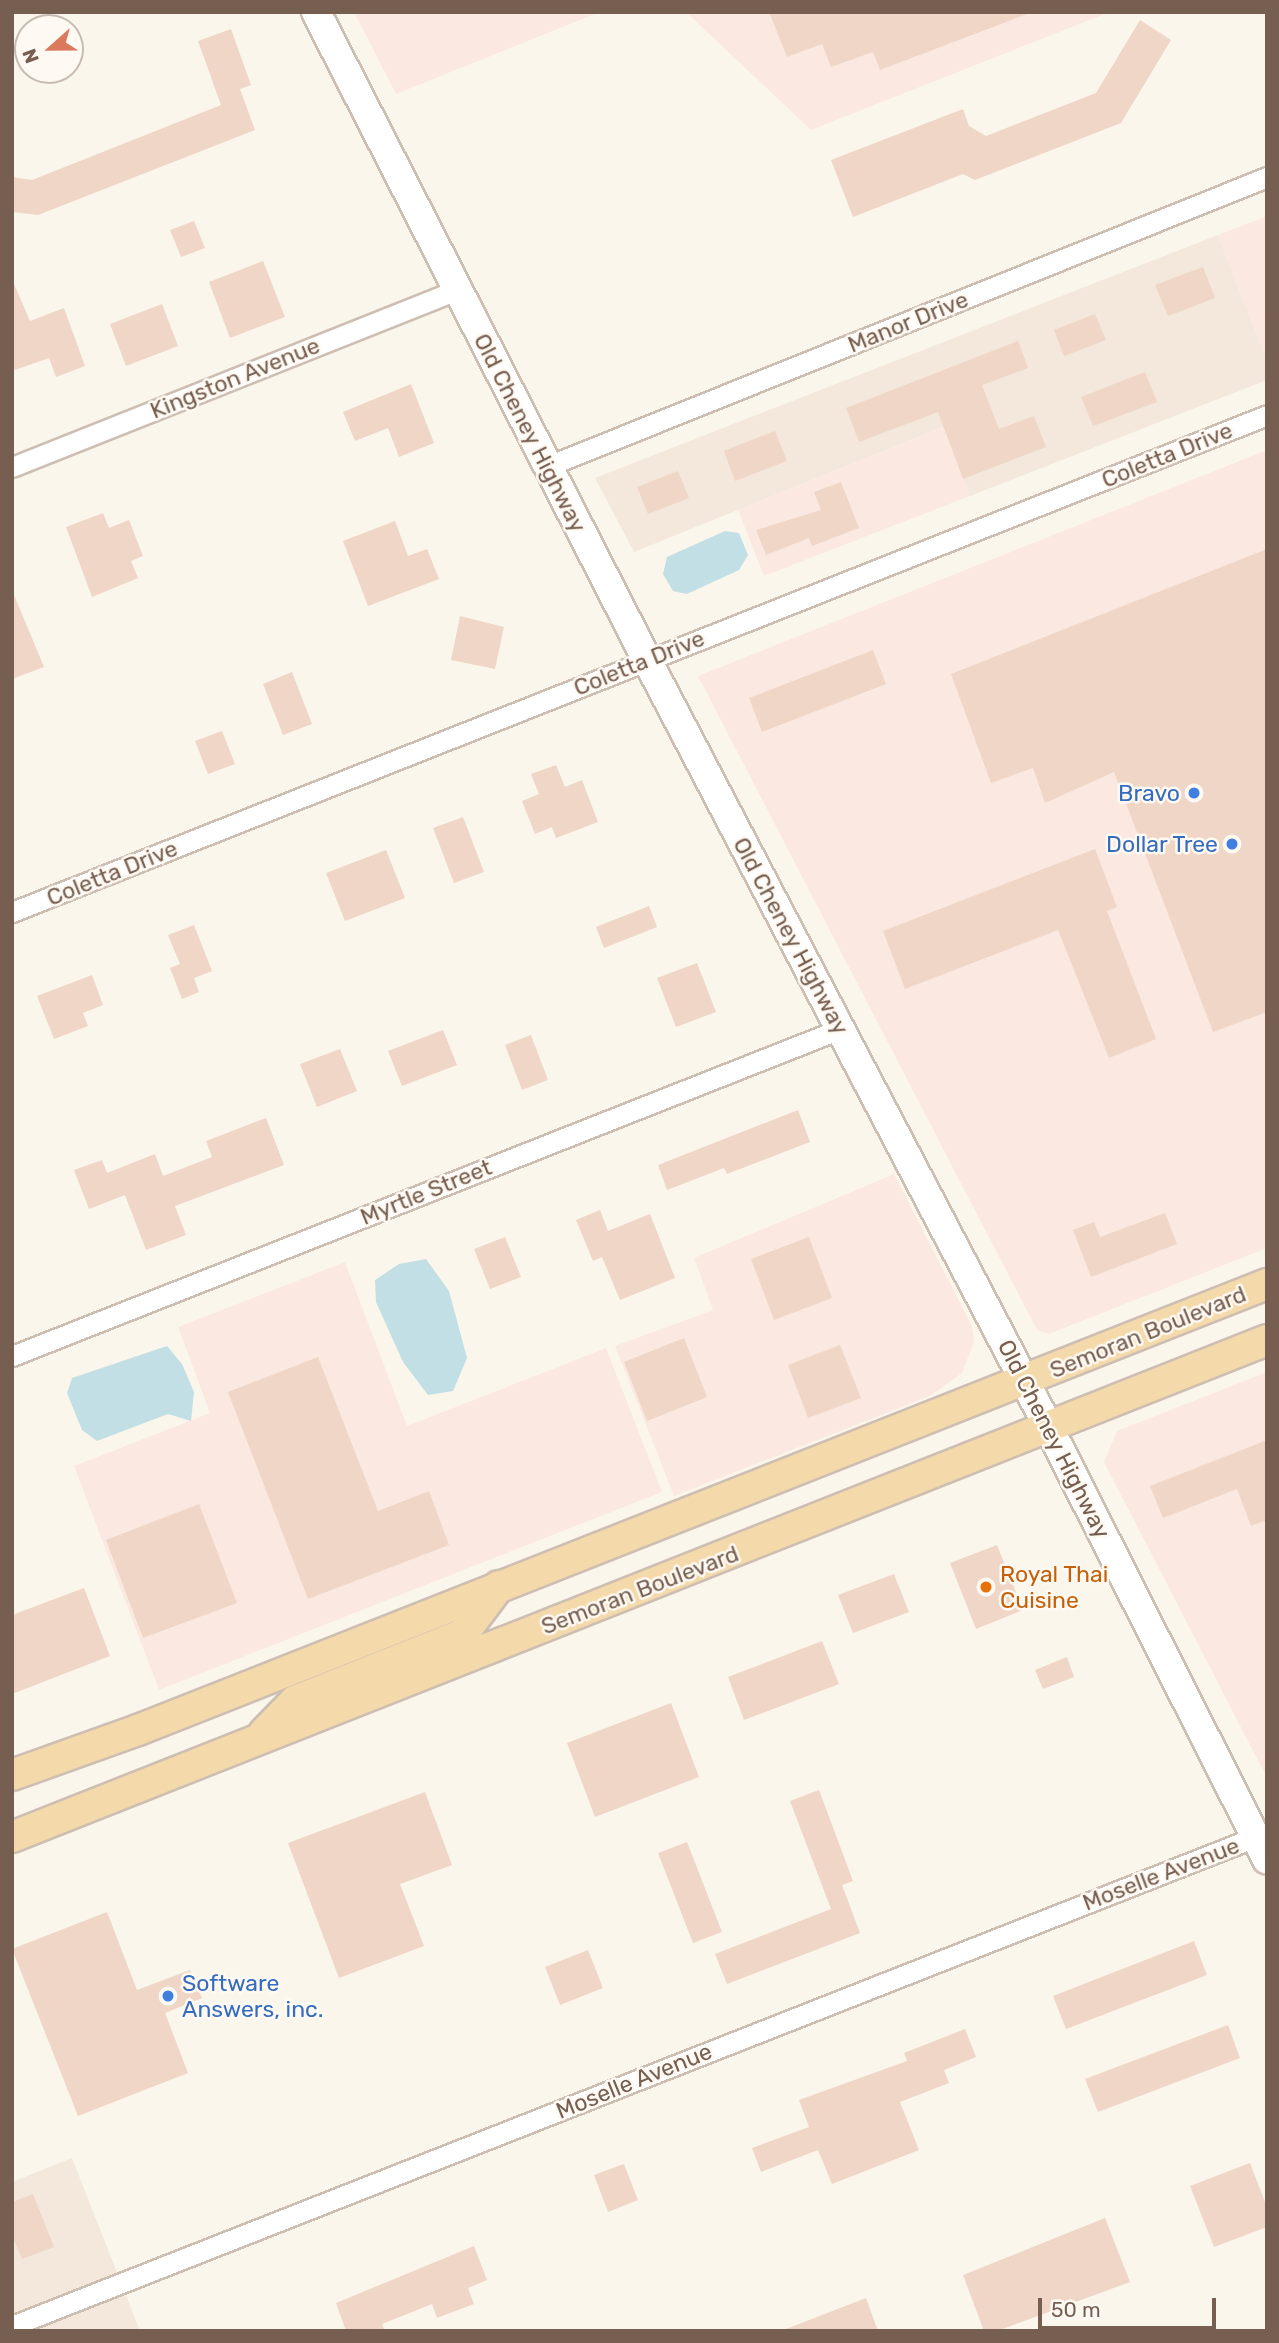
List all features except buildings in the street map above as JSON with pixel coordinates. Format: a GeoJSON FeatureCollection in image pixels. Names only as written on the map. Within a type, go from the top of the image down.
{"type":"FeatureCollection","features":[{"type":"Feature","properties":{"kind":"main road","name":"Semoran Boulevard"},"geometry":{"type":"LineString","coordinates":[[12,1775],[1025,1381],[1267,1284]]}},
{"type":"Feature","properties":{"kind":"main road","name":"Semoran Boulevard"},"geometry":{"type":"LineString","coordinates":[[12,1837],[679,1576],[1047,1424],[1267,1340]]}},
{"type":"Feature","properties":{"kind":"main road"},"geometry":{"type":"LineString","coordinates":[[256,1740],[295,1701],[463,1634],[499,1586]]}},
{"type":"Feature","properties":{"kind":"street","name":"Old Cheney Highway"},"geometry":{"type":"LineString","coordinates":[[316,12],[646,660],[1025,1381],[1261,1849]]}},
{"type":"Feature","properties":{"kind":"street","name":"Manor Drive"},"geometry":{"type":"LineString","coordinates":[[548,466],[1267,177]]}},
{"type":"Feature","properties":{"kind":"street","name":"Kingston Avenue"},"geometry":{"type":"LineString","coordinates":[[12,467],[457,290]]}},
{"type":"Feature","properties":{"kind":"street","name":"Coletta Drive"},"geometry":{"type":"LineString","coordinates":[[12,912],[1267,415]]}},
{"type":"Feature","properties":{"kind":"street","name":"Myrtle Street"},"geometry":{"type":"LineString","coordinates":[[12,1356],[840,1029]]}},
{"type":"Feature","properties":{"kind":"street","name":"Moselle Avenue"},"geometry":{"type":"LineString","coordinates":[[12,2326],[1261,1849]]}},
{"type":"Feature","properties":{"kind":"shaded area"},"geometry":{"type":"Polygon","coordinates":[[[354,12],[600,12],[396,94],[354,12]]]}},
{"type":"Feature","properties":{"kind":"shaded area"},"geometry":{"type":"Polygon","coordinates":[[[686,12],[1110,12],[811,130],[686,12]]]}},
{"type":"Feature","properties":{"kind":"shaded area"},"geometry":{"type":"Polygon","coordinates":[[[1267,216],[1267,360],[1218,235],[1267,216]]]}},
{"type":"Feature","properties":{"kind":"shaded area"},"geometry":{"type":"Polygon","coordinates":[[[1218,235],[1267,360],[1267,380],[970,496],[943,427],[634,552],[595,478],[1218,235]]]}},
{"type":"Feature","properties":{"kind":"shaded area"},"geometry":{"type":"Polygon","coordinates":[[[943,427],[970,496],[764,576],[738,510],[943,427]]]}},
{"type":"Feature","properties":{"kind":"shaded area"},"geometry":{"type":"Polygon","coordinates":[[[1267,450],[1267,1248],[1049,1334],[1037,1330],[698,676],[1267,450]]]}},
{"type":"Feature","properties":{"kind":"shaded area"},"geometry":{"type":"Polygon","coordinates":[[[894,1174],[972,1326],[974,1342],[962,1373],[930,1396],[674,1496],[615,1346],[713,1310],[694,1258],[894,1174]]]}},
{"type":"Feature","properties":{"kind":"shaded area"},"geometry":{"type":"Polygon","coordinates":[[[345,1262],[407,1426],[606,1348],[662,1492],[159,1690],[74,1466],[210,1413],[178,1327],[345,1262]]]}},
{"type":"Feature","properties":{"kind":"shaded area"},"geometry":{"type":"Polygon","coordinates":[[[1267,1372],[1267,1778],[1104,1462],[1117,1431],[1267,1372]]]}},
{"type":"Feature","properties":{"kind":"shaded area"},"geometry":{"type":"Polygon","coordinates":[[[72,2158],[140,2331],[12,2331],[12,2182],[72,2158]]]}},
{"type":"Feature","properties":{"kind":"water"},"geometry":{"type":"Polygon","coordinates":[[[725,531],[739,533],[748,555],[739,570],[687,594],[673,591],[663,574],[667,557],[725,531]]]}},
{"type":"Feature","properties":{"kind":"water"},"geometry":{"type":"Polygon","coordinates":[[[426,1259],[449,1291],[467,1358],[453,1391],[428,1395],[403,1362],[376,1302],[375,1280],[399,1264],[426,1259]]]}},
{"type":"Feature","properties":{"kind":"water"},"geometry":{"type":"Polygon","coordinates":[[[167,1346],[182,1364],[194,1392],[191,1421],[168,1414],[97,1441],[82,1430],[67,1393],[72,1378],[167,1346]]]}},
{"type":"Feature","properties":{"kind":"place","name":"Bravo"},"geometry":{"type":"Point","coordinates":[1194,793]}},
{"type":"Feature","properties":{"kind":"place","name":"Dollar Tree"},"geometry":{"type":"Point","coordinates":[1232,844]}},
{"type":"Feature","properties":{"kind":"place","name":"Royal Thai Cuisine"},"geometry":{"type":"Point","coordinates":[986,1587]}},
{"type":"Feature","properties":{"kind":"place","name":"Software Answers, inc."},"geometry":{"type":"Point","coordinates":[168,1996]}}]}
